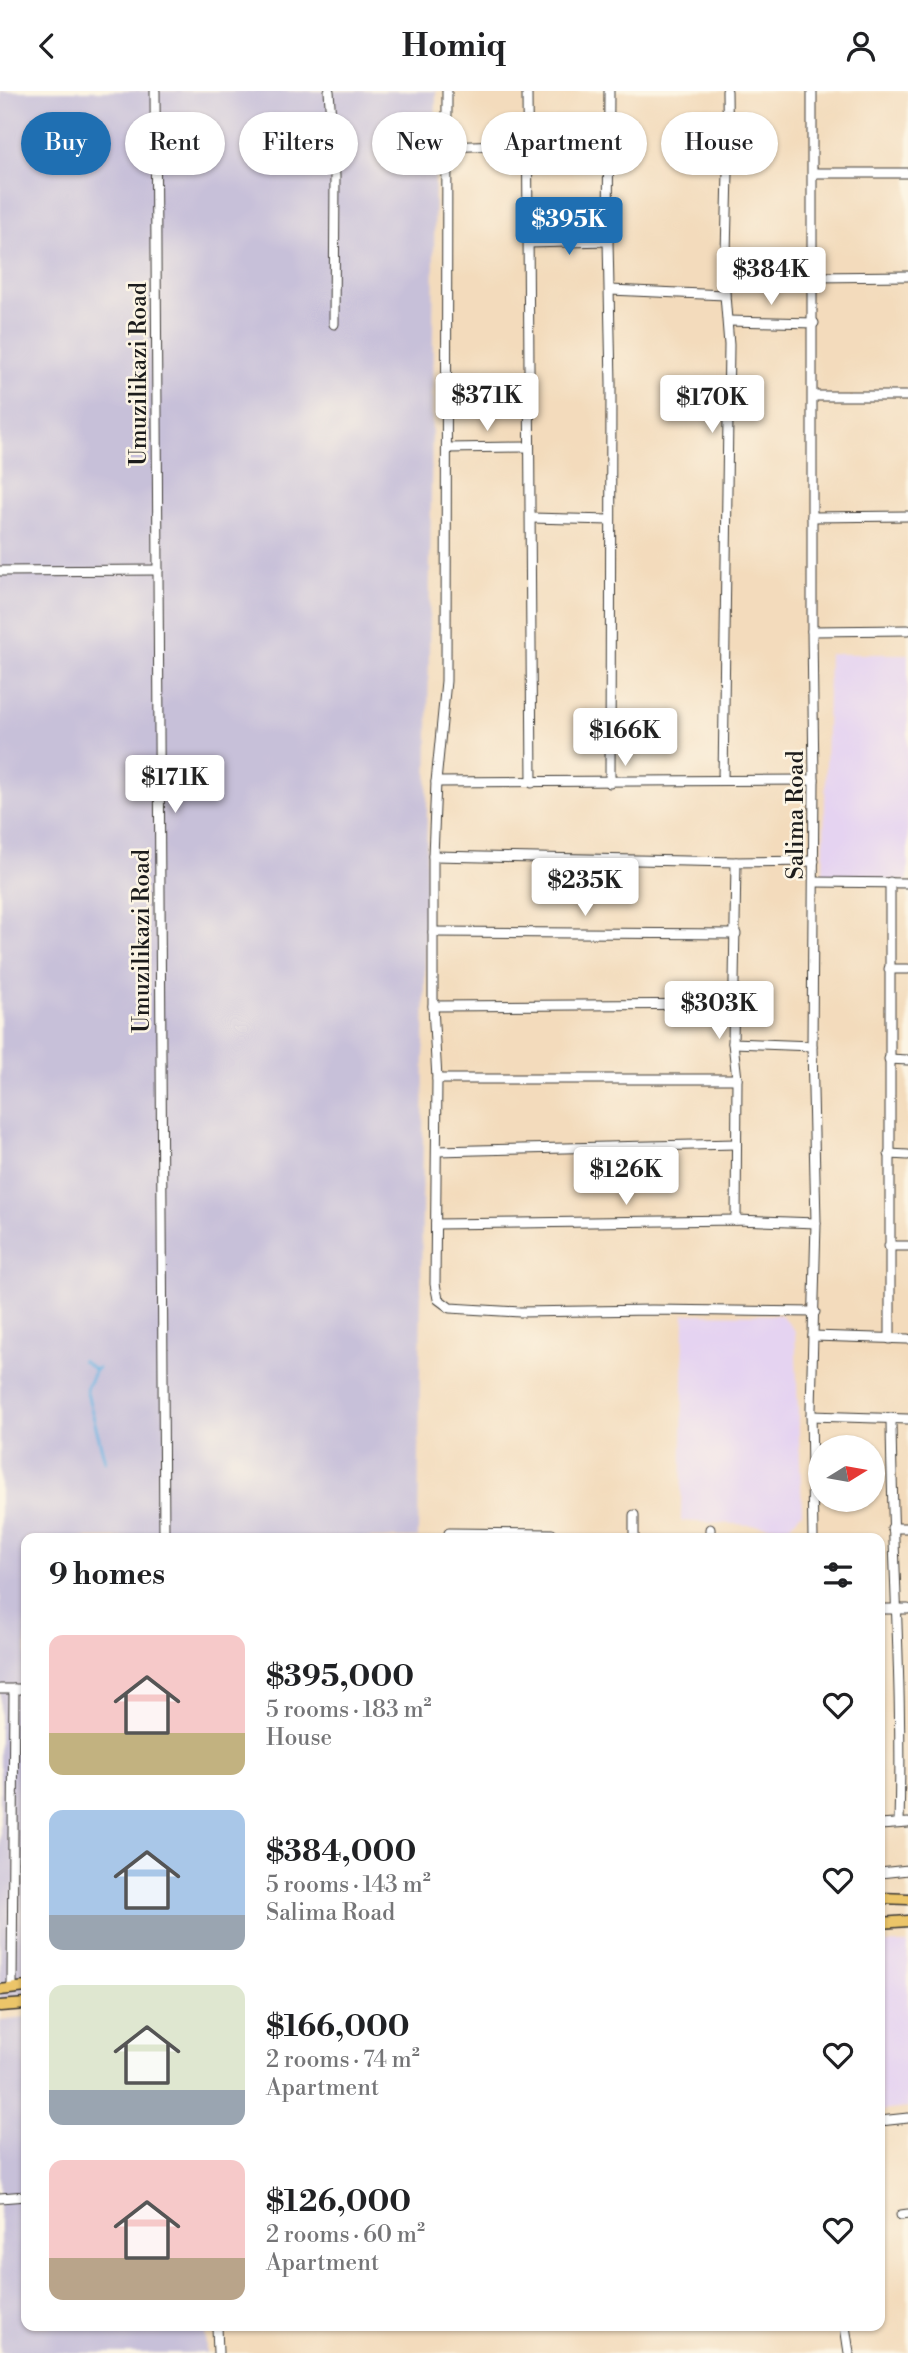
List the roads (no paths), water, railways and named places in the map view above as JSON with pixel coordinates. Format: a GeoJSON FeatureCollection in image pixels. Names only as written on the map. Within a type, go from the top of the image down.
{"type":"FeatureCollection","features":[{"type":"Feature","properties":{"kind":"main road"},"geometry":{"type":"LineString","coordinates":[[885,1898],[908,1899]]}},
{"type":"Feature","properties":{"kind":"main road"},"geometry":{"type":"LineString","coordinates":[[885,1923],[908,1921]]}},
{"type":"Feature","properties":{"kind":"main road"},"geometry":{"type":"LineString","coordinates":[[0,1990],[21,1988]]}},
{"type":"Feature","properties":{"kind":"main road"},"geometry":{"type":"LineString","coordinates":[[0,2006],[21,2004]]}},
{"type":"Feature","properties":{"kind":"street","name":"Umuzilikazi Road"},"geometry":{"type":"LineString","coordinates":[[155,91],[164,1533]]}},
{"type":"Feature","properties":{"kind":"street"},"geometry":{"type":"LineString","coordinates":[[330,91],[335,176],[334,324]]}},
{"type":"Feature","properties":{"kind":"street"},"geometry":{"type":"LineString","coordinates":[[447,91],[447,112]]}},
{"type":"Feature","properties":{"kind":"street"},"geometry":{"type":"LineString","coordinates":[[527,91],[527,112]]}},
{"type":"Feature","properties":{"kind":"street"},"geometry":{"type":"LineString","coordinates":[[609,91],[610,783]]}},
{"type":"Feature","properties":{"kind":"street"},"geometry":{"type":"LineString","coordinates":[[723,780],[729,321],[725,295],[729,172],[726,91]]}},
{"type":"Feature","properties":{"kind":"street","name":"Salima Road"},"geometry":{"type":"LineString","coordinates":[[812,91],[812,1046],[816,1223],[811,1416],[813,1533]]}},
{"type":"Feature","properties":{"kind":"street"},"geometry":{"type":"LineString","coordinates":[[813,173],[908,173]]}},
{"type":"Feature","properties":{"kind":"street"},"geometry":{"type":"LineString","coordinates":[[447,175],[446,681],[436,782],[433,856],[433,1006],[437,1079],[435,1284],[438,1299],[450,1308],[520,1312],[815,1312]]}},
{"type":"Feature","properties":{"kind":"street"},"geometry":{"type":"LineString","coordinates":[[528,175],[532,783]]}},
{"type":"Feature","properties":{"kind":"street"},"geometry":{"type":"LineString","coordinates":[[529,243],[608,241]]}},
{"type":"Feature","properties":{"kind":"street"},"geometry":{"type":"LineString","coordinates":[[814,277],[908,276]]}},
{"type":"Feature","properties":{"kind":"street"},"geometry":{"type":"LineString","coordinates":[[610,290],[725,295]]}},
{"type":"Feature","properties":{"kind":"street"},"geometry":{"type":"LineString","coordinates":[[729,321],[814,323]]}},
{"type":"Feature","properties":{"kind":"street"},"geometry":{"type":"LineString","coordinates":[[813,396],[908,395]]}},
{"type":"Feature","properties":{"kind":"street"},"geometry":{"type":"LineString","coordinates":[[447,448],[528,447]]}},
{"type":"Feature","properties":{"kind":"street"},"geometry":{"type":"LineString","coordinates":[[812,517],[908,516]]}},
{"type":"Feature","properties":{"kind":"street"},"geometry":{"type":"LineString","coordinates":[[531,518],[610,520]]}},
{"type":"Feature","properties":{"kind":"street"},"geometry":{"type":"LineString","coordinates":[[0,571],[158,570]]}},
{"type":"Feature","properties":{"kind":"street"},"geometry":{"type":"LineString","coordinates":[[812,631],[908,630]]}},
{"type":"Feature","properties":{"kind":"street"},"geometry":{"type":"LineString","coordinates":[[436,782],[814,780]]}},
{"type":"Feature","properties":{"kind":"street"},"geometry":{"type":"LineString","coordinates":[[433,856],[814,861]]}},
{"type":"Feature","properties":{"kind":"street"},"geometry":{"type":"LineString","coordinates":[[736,862],[733,1043],[737,1079],[736,1220]]}},
{"type":"Feature","properties":{"kind":"street"},"geometry":{"type":"LineString","coordinates":[[814,882],[908,883]]}},
{"type":"Feature","properties":{"kind":"street"},"geometry":{"type":"LineString","coordinates":[[890,882],[890,1339]]}},
{"type":"Feature","properties":{"kind":"street"},"geometry":{"type":"LineString","coordinates":[[433,932],[736,934]]}},
{"type":"Feature","properties":{"kind":"street"},"geometry":{"type":"LineString","coordinates":[[889,969],[908,969]]}},
{"type":"Feature","properties":{"kind":"street"},"geometry":{"type":"LineString","coordinates":[[433,1006],[734,1005]]}},
{"type":"Feature","properties":{"kind":"street"},"geometry":{"type":"LineString","coordinates":[[733,1043],[812,1046]]}},
{"type":"Feature","properties":{"kind":"street"},"geometry":{"type":"LineString","coordinates":[[888,1059],[908,1060]]}},
{"type":"Feature","properties":{"kind":"street"},"geometry":{"type":"LineString","coordinates":[[437,1079],[737,1079]]}},
{"type":"Feature","properties":{"kind":"street"},"geometry":{"type":"LineString","coordinates":[[437,1151],[736,1144]]}},
{"type":"Feature","properties":{"kind":"street"},"geometry":{"type":"LineString","coordinates":[[889,1154],[908,1155]]}},
{"type":"Feature","properties":{"kind":"street"},"geometry":{"type":"LineString","coordinates":[[436,1224],[736,1220],[816,1223]]}},
{"type":"Feature","properties":{"kind":"street"},"geometry":{"type":"LineString","coordinates":[[889,1246],[908,1246]]}},
{"type":"Feature","properties":{"kind":"street"},"geometry":{"type":"LineString","coordinates":[[813,1336],[908,1339]]}},
{"type":"Feature","properties":{"kind":"street"},"geometry":{"type":"LineString","coordinates":[[811,1416],[908,1419]]}},
{"type":"Feature","properties":{"kind":"street"},"geometry":{"type":"LineString","coordinates":[[885,1825],[904,1823],[905,1753],[892,1528],[891,1418]]}},
{"type":"Feature","properties":{"kind":"street"},"geometry":{"type":"LineString","coordinates":[[634,1515],[634,1533]]}},
{"type":"Feature","properties":{"kind":"street"},"geometry":{"type":"LineString","coordinates":[[892,1528],[908,1528]]}},
{"type":"Feature","properties":{"kind":"street"},"geometry":{"type":"LineString","coordinates":[[449,1533],[552,1533]]}},
{"type":"Feature","properties":{"kind":"street"},"geometry":{"type":"LineString","coordinates":[[885,1609],[908,1609]]}},
{"type":"Feature","properties":{"kind":"street"},"geometry":{"type":"LineString","coordinates":[[0,1689],[21,1689]]}},
{"type":"Feature","properties":{"kind":"street"},"geometry":{"type":"LineString","coordinates":[[12,1989],[13,1689]]}},
{"type":"Feature","properties":{"kind":"street"},"geometry":{"type":"LineString","coordinates":[[885,1872],[908,1870]]}},
{"type":"Feature","properties":{"kind":"street"},"geometry":{"type":"LineString","coordinates":[[885,2120],[908,2118]]}},
{"type":"Feature","properties":{"kind":"street"},"geometry":{"type":"LineString","coordinates":[[0,2198],[21,2196]]}},
{"type":"Feature","properties":{"kind":"street"},"geometry":{"type":"LineString","coordinates":[[217,2331],[218,2353]]}},
{"type":"Feature","properties":{"kind":"street"},"geometry":{"type":"LineString","coordinates":[[846,2331],[849,2353]]}},
{"type":"Feature","properties":{"kind":"waterway"},"geometry":{"type":"LineString","coordinates":[[82,1360],[95,1370]]}},
{"type":"Feature","properties":{"kind":"waterway"},"geometry":{"type":"LineString","coordinates":[[98,1368],[86,1389],[105,1461]]}}]}
